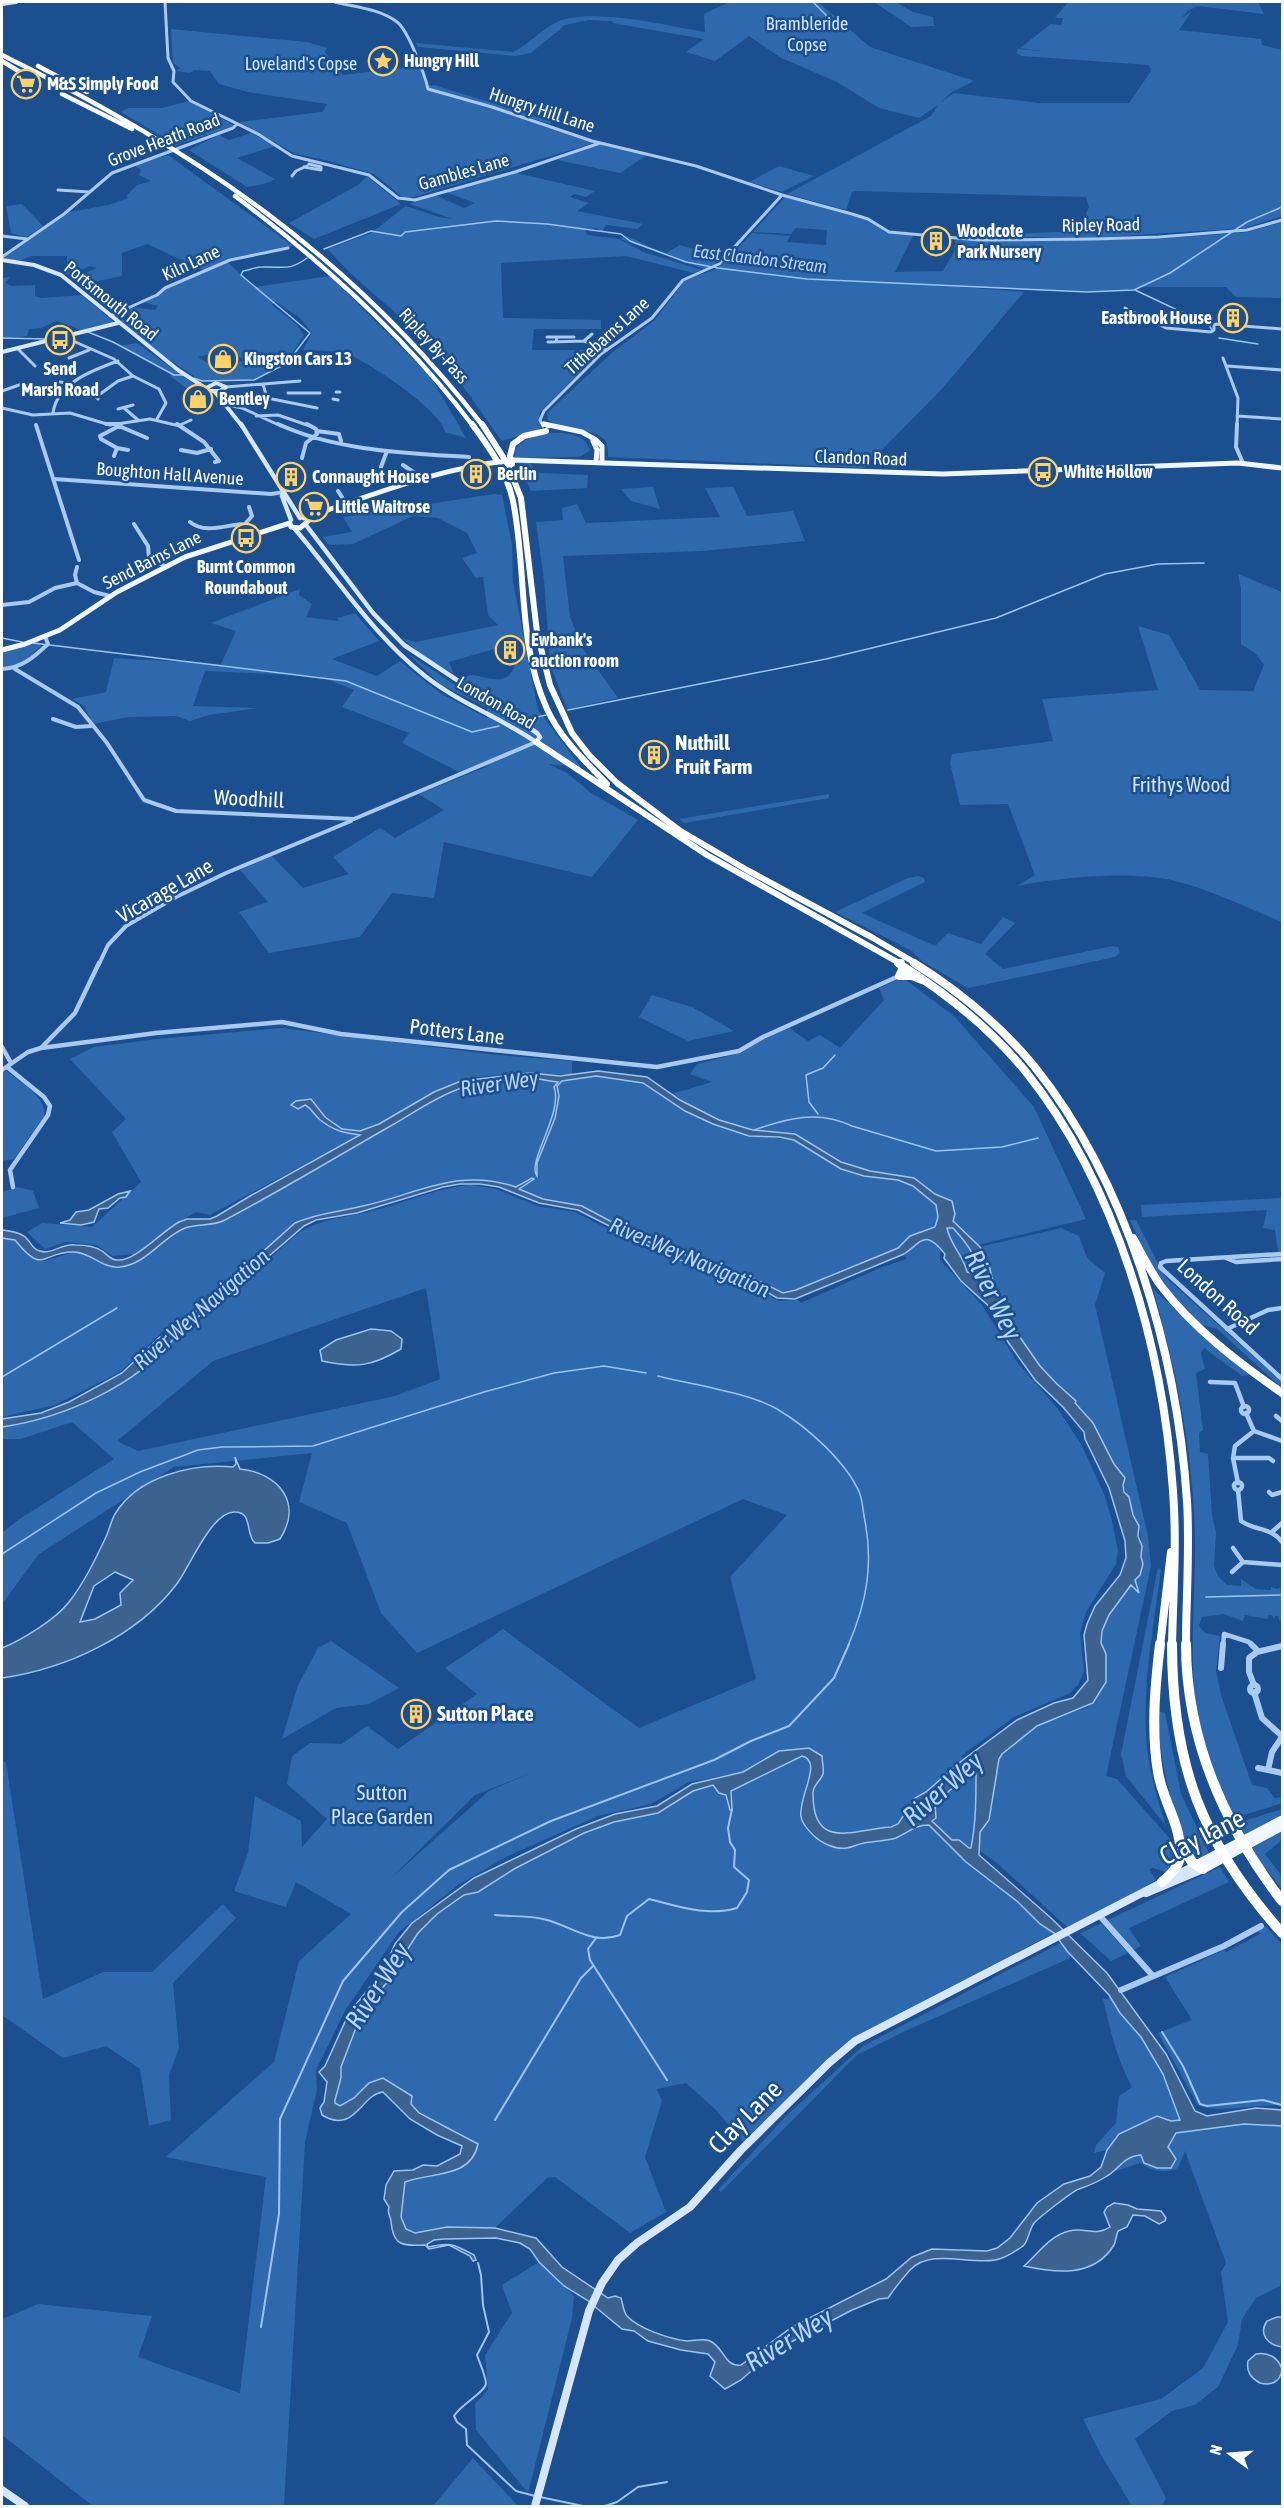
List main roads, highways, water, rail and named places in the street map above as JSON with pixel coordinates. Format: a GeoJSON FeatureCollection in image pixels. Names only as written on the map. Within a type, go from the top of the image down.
{"type":"FeatureCollection","features":[{"type":"Feature","properties":{"kind":"highway"},"geometry":{"type":"LineString","coordinates":[[3,56],[30,78]]}},
{"type":"Feature","properties":{"kind":"highway","name":"Ripley By-Pass"},"geometry":{"type":"LineString","coordinates":[[3,56],[74,91],[141,129],[258,206],[310,246],[367,297],[432,363],[504,457],[519,490],[524,510],[544,668],[552,695],[564,722],[578,742],[617,783],[646,806],[728,859],[881,942],[951,988],[988,1018],[1022,1053],[1050,1089],[1093,1160],[1117,1211]]}},
{"type":"Feature","properties":{"kind":"highway","name":"Ripley By-Pass"},"geometry":{"type":"LineString","coordinates":[[3,56],[134,130],[211,178],[345,284],[425,364],[482,438],[504,474],[513,500],[534,668],[542,696],[568,742],[617,794]]}},
{"type":"Feature","properties":{"kind":"highway"},"geometry":{"type":"LineString","coordinates":[[38,66],[79,87],[141,129]]}},
{"type":"Feature","properties":{"kind":"highway"},"geometry":{"type":"LineString","coordinates":[[62,94],[134,130]]}},
{"type":"Feature","properties":{"kind":"highway"},"geometry":{"type":"LineString","coordinates":[[519,490],[519,476],[510,458],[509,449],[519,438],[546,431]]}},
{"type":"Feature","properties":{"kind":"highway"},"geometry":{"type":"LineString","coordinates":[[533,740],[703,853],[901,962],[946,995],[995,1037],[1033,1082],[1065,1132],[1107,1215],[1137,1295],[1153,1354],[1168,1441],[1174,1515],[1173,1695],[1182,1759],[1195,1802],[1216,1845],[1243,1887],[1282,1933]]}},
{"type":"Feature","properties":{"kind":"highway"},"geometry":{"type":"LineString","coordinates":[[901,962],[902,970],[899,976],[915,977],[946,995]]}},
{"type":"Feature","properties":{"kind":"highway"},"geometry":{"type":"LineString","coordinates":[[1117,1211],[1148,1266],[1174,1301],[1243,1364],[1282,1393]]}},
{"type":"Feature","properties":{"kind":"highway"},"geometry":{"type":"LineString","coordinates":[[1117,1211],[1155,1314],[1177,1413],[1187,1496],[1189,1539],[1187,1673],[1198,1746],[1212,1788],[1229,1822],[1282,1901]]}},
{"type":"Feature","properties":{"kind":"highway"},"geometry":{"type":"LineString","coordinates":[[1174,1515],[1154,1719],[1158,1775],[1178,1840],[1187,1856],[1204,1865]]}},
{"type":"Feature","properties":{"kind":"highway"},"geometry":{"type":"LineString","coordinates":[[1162,1881],[1172,1873],[1179,1862],[1178,1840]]}},
{"type":"Feature","properties":{"kind":"main road"},"geometry":{"type":"LineString","coordinates":[[2,4],[16,2]]}},
{"type":"Feature","properties":{"kind":"main road","name":"Portsmouth Road"},"geometry":{"type":"LineString","coordinates":[[2,258],[56,273],[70,281],[118,323],[185,375],[215,392],[248,433],[304,521]]}},
{"type":"Feature","properties":{"kind":"main road"},"geometry":{"type":"LineString","coordinates":[[2,351],[118,323]]}},
{"type":"Feature","properties":{"kind":"main road","name":"Portsmouth Road"},"geometry":{"type":"LineString","coordinates":[[196,382],[224,387]]}},
{"type":"Feature","properties":{"kind":"main road"},"geometry":{"type":"LineString","coordinates":[[206,388],[212,384]]}},
{"type":"Feature","properties":{"kind":"main road"},"geometry":{"type":"LineString","coordinates":[[215,392],[224,387]]}},
{"type":"Feature","properties":{"kind":"main road"},"geometry":{"type":"LineString","coordinates":[[223,403],[224,387]]}},
{"type":"Feature","properties":{"kind":"main road"},"geometry":{"type":"LineString","coordinates":[[543,424],[583,432],[593,437],[602,446],[599,462]]}},
{"type":"Feature","properties":{"kind":"main road"},"geometry":{"type":"LineString","coordinates":[[546,431],[565,431],[583,435],[594,442],[599,462]]}},
{"type":"Feature","properties":{"kind":"main road"},"geometry":{"type":"LineString","coordinates":[[555,460],[585,458],[597,454]]}},
{"type":"Feature","properties":{"kind":"main road","name":"Clandon Road"},"geometry":{"type":"LineString","coordinates":[[304,521],[422,478],[477,464],[525,460],[934,474],[1243,463],[1282,468]]}},
{"type":"Feature","properties":{"kind":"main road","name":"Portsmouth Road"},"geometry":{"type":"LineString","coordinates":[[284,492],[282,496],[291,525]]}},
{"type":"Feature","properties":{"kind":"main road"},"geometry":{"type":"LineString","coordinates":[[291,525],[300,528],[304,521]]}},
{"type":"Feature","properties":{"kind":"main road"},"geometry":{"type":"LineString","coordinates":[[291,525],[304,521]]}},
{"type":"Feature","properties":{"kind":"main road","name":"London Road"},"geometry":{"type":"LineString","coordinates":[[291,525],[379,633],[412,665],[444,690],[501,718],[533,740],[540,737],[404,645],[373,613],[304,521]]}},
{"type":"Feature","properties":{"kind":"main road","name":"Send Barns Lane"},"geometry":{"type":"LineString","coordinates":[[2,650],[29,643],[74,622],[111,596],[165,566],[200,551],[291,525]]}},
{"type":"Feature","properties":{"kind":"main road","name":"Clay Lane"},"geometry":{"type":"LineString","coordinates":[[536,2499],[592,2305],[599,2289],[618,2260],[637,2243],[690,2207],[741,2150],[845,2049],[871,2031],[1142,1893],[1204,1865],[1282,1820]]}},
{"type":"Feature","properties":{"kind":"main road","name":"Clay Lane"},"geometry":{"type":"LineString","coordinates":[[1261,1834],[1282,1826]]}},
{"type":"Feature","properties":{"kind":"main road","name":"Clay Lane"},"geometry":{"type":"LineString","coordinates":[[1142,1893],[1162,1881],[1204,1865]]}},
{"type":"Feature","properties":{"kind":"main road"},"geometry":{"type":"LineString","coordinates":[[2,2490],[25,2506]]}},
{"type":"Feature","properties":{"kind":"water"},"geometry":{"type":"Polygon","coordinates":[[[598,1071],[647,1077],[680,1100],[719,1120],[753,1130],[795,1134],[841,1162],[870,1171],[914,1178],[935,1194],[952,1201],[955,1214],[953,1221],[980,1247],[989,1265],[996,1294],[1017,1333],[1040,1366],[1076,1401],[1075,1403],[1093,1423],[1114,1464],[1125,1478],[1124,1492],[1129,1497],[1133,1515],[1139,1526],[1138,1536],[1142,1546],[1143,1564],[1140,1575],[1135,1580],[1139,1593],[1131,1585],[1109,1615],[1102,1631],[1101,1643],[1106,1654],[1106,1682],[1093,1703],[1037,1726],[1002,1754],[999,1759],[989,1820],[980,1832],[979,1855],[1051,1918],[1107,1973],[1166,2054],[1195,2111],[1207,2116],[1256,2108],[1282,2110],[1282,2126],[1244,2124],[1176,2133],[1168,2147],[1176,2159],[1171,2168],[1157,2168],[1144,2163],[1141,2155],[1130,2158],[1107,2176],[1076,2190],[1038,2219],[1025,2244],[1010,2254],[985,2261],[940,2258],[919,2263],[910,2270],[888,2298],[879,2299],[852,2310],[791,2342],[772,2353],[741,2380],[725,2389],[710,2376],[715,2362],[708,2354],[681,2350],[648,2341],[634,2331],[622,2329],[587,2300],[564,2286],[539,2262],[530,2249],[520,2243],[496,2238],[444,2239],[434,2240],[427,2244],[428,2247],[447,2244],[457,2246],[474,2255],[476,2260],[473,2261],[470,2256],[449,2245],[429,2249],[425,2245],[400,2243],[394,2235],[388,2213],[389,2207],[384,2199],[386,2185],[394,2171],[413,2170],[423,2165],[437,2166],[460,2154],[462,2146],[410,2119],[383,2092],[375,2094],[350,2117],[333,2120],[322,2115],[320,2108],[324,2102],[327,2082],[319,2072],[325,2066],[349,2013],[383,1971],[395,1944],[412,1923],[474,1878],[576,1829],[615,1814],[657,1806],[692,1784],[743,1772],[779,1751],[809,1748],[822,1756],[823,1774],[813,1794],[815,1812],[820,1824],[828,1830],[850,1833],[891,1827],[898,1824],[915,1798],[926,1792],[964,1759],[1017,1720],[1054,1703],[1073,1698],[1088,1680],[1084,1635],[1087,1624],[1095,1606],[1120,1575],[1126,1558],[1125,1541],[1109,1488],[1085,1439],[1084,1432],[1063,1407],[1035,1380],[1008,1342],[993,1310],[961,1281],[944,1258],[945,1254],[928,1240],[920,1242],[904,1254],[795,1299],[777,1298],[748,1281],[670,1257],[578,1210],[539,1203],[499,1187],[460,1184],[357,1213],[316,1220],[304,1226],[176,1336],[160,1354],[120,1384],[74,1407],[25,1423],[2,1427],[2,1419],[41,1413],[69,1402],[122,1373],[160,1337],[169,1335],[295,1223],[383,1201],[438,1184],[475,1180],[516,1187],[532,1178],[534,1179],[519,1189],[543,1199],[582,1206],[653,1244],[749,1276],[783,1293],[796,1290],[898,1248],[910,1236],[935,1227],[938,1217],[936,1205],[913,1186],[898,1180],[864,1176],[841,1169],[794,1140],[749,1136],[713,1124],[685,1111],[643,1083],[596,1076],[562,1081],[557,1086],[559,1096],[555,1118],[537,1163],[537,1176],[536,1160],[554,1110],[556,1097],[554,1087],[558,1082],[531,1078],[504,1079],[467,1086],[440,1097],[225,1220],[176,1232],[146,1256],[130,1265],[108,1266],[73,1252],[38,1260],[15,1240],[2,1238],[2,1230],[12,1231],[25,1237],[37,1250],[44,1252],[70,1245],[85,1246],[99,1249],[112,1259],[124,1259],[140,1251],[179,1222],[187,1219],[210,1219],[217,1216],[360,1135],[334,1129],[319,1119],[305,1105],[298,1109],[291,1105],[296,1101],[311,1099],[325,1117],[342,1129],[360,1131],[379,1124],[434,1092],[461,1081],[530,1073],[560,1076],[598,1071]],[[947,1228],[967,1272],[976,1275],[976,1262],[970,1250],[953,1228],[947,1228]],[[802,1756],[731,1791],[732,1810],[730,1810],[726,1795],[719,1793],[713,1785],[693,1791],[658,1813],[614,1822],[584,1833],[514,1869],[478,1892],[464,1895],[437,1914],[418,1933],[394,1974],[357,2025],[341,2067],[341,2078],[335,2103],[340,2106],[354,2098],[369,2083],[383,2078],[412,2096],[411,2104],[419,2113],[478,2144],[474,2155],[458,2169],[405,2182],[401,2217],[406,2229],[415,2233],[447,2227],[495,2228],[536,2238],[562,2267],[608,2298],[615,2296],[621,2298],[624,2310],[632,2321],[664,2336],[687,2341],[710,2341],[727,2360],[735,2365],[741,2365],[792,2327],[886,2279],[912,2257],[932,2249],[987,2251],[997,2248],[1010,2238],[1037,2203],[1064,2184],[1090,2176],[1101,2167],[1107,2150],[1119,2134],[1157,2116],[1171,2121],[1180,2120],[1163,2074],[1141,2037],[1120,2013],[1109,1995],[1067,1951],[1054,1933],[966,1862],[929,1825],[915,1828],[896,1838],[847,1848],[838,1848],[824,1843],[816,1838],[801,1817],[811,1765],[808,1759],[802,1756]],[[971,1771],[935,1804],[936,1818],[932,1821],[952,1840],[959,1840],[971,1848],[975,1820],[976,1773],[971,1771]]]}},
{"type":"Feature","properties":{"kind":"water"},"geometry":{"type":"Polygon","coordinates":[[[130,1191],[126,1197],[120,1198],[108,1208],[99,1209],[94,1222],[81,1225],[60,1223],[70,1220],[76,1212],[89,1210],[118,1194],[130,1191]]]}},
{"type":"Feature","properties":{"kind":"water"},"geometry":{"type":"Polygon","coordinates":[[[371,1329],[391,1331],[402,1339],[401,1349],[372,1363],[344,1365],[322,1361],[320,1350],[336,1340],[371,1329]]]}},
{"type":"Feature","properties":{"kind":"water"},"geometry":{"type":"Polygon","coordinates":[[[235,1457],[240,1469],[266,1477],[276,1483],[283,1492],[288,1502],[289,1513],[280,1539],[268,1543],[255,1543],[250,1534],[247,1519],[241,1513],[226,1514],[209,1530],[176,1585],[160,1604],[141,1620],[98,1648],[50,1667],[2,1678],[2,1648],[38,1628],[69,1602],[89,1571],[115,1514],[125,1501],[152,1481],[168,1475],[201,1467],[233,1467],[236,1464],[235,1457]],[[115,1572],[94,1586],[80,1622],[95,1619],[121,1605],[120,1593],[133,1580],[115,1572]]]}},
{"type":"Feature","properties":{"kind":"water"},"geometry":{"type":"Polygon","coordinates":[[[1114,2203],[1137,2209],[1161,2211],[1166,2218],[1159,2224],[1145,2216],[1133,2215],[1127,2227],[1118,2231],[1114,2245],[1106,2256],[1085,2268],[1061,2271],[1024,2266],[1050,2241],[1062,2233],[1075,2230],[1095,2232],[1110,2227],[1104,2212],[1114,2203]]]}},
{"type":"Feature","properties":{"kind":"water"},"geometry":{"type":"Polygon","coordinates":[[[1282,2317],[1282,2347],[1272,2344],[1264,2334],[1267,2321],[1282,2317]]]}},
{"type":"Feature","properties":{"kind":"water"},"geometry":{"type":"Polygon","coordinates":[[[1256,2354],[1265,2354],[1278,2361],[1282,2369],[1278,2380],[1268,2384],[1254,2379],[1248,2368],[1248,2361],[1256,2354]]]}},
{"type":"Feature","properties":{"kind":"waterway"},"geometry":{"type":"LineString","coordinates":[[813,2],[829,18]]}},
{"type":"Feature","properties":{"kind":"waterway","name":"East Clandon Stream"},"geometry":{"type":"LineString","coordinates":[[324,249],[371,231],[401,236],[405,232],[496,221],[547,224],[621,234],[630,241],[686,262],[807,279],[1087,292],[1134,290],[1170,273],[1247,222],[1282,207]]}},
{"type":"Feature","properties":{"kind":"waterway","name":"East Clandon Stream"},"geometry":{"type":"LineString","coordinates":[[194,378],[202,381],[254,380],[287,363],[310,333],[241,275],[243,271],[257,267],[290,267],[307,258]]}},
{"type":"Feature","properties":{"kind":"waterway"},"geometry":{"type":"LineString","coordinates":[[1135,290],[1209,325],[1212,330]]}},
{"type":"Feature","properties":{"kind":"waterway","name":"East Clandon Stream"},"geometry":{"type":"LineString","coordinates":[[88,332],[113,342],[174,375],[183,375]]}},
{"type":"Feature","properties":{"kind":"waterway","name":"East Clandon Stream"},"geometry":{"type":"LineString","coordinates":[[2,338],[46,339]]}},
{"type":"Feature","properties":{"kind":"waterway"},"geometry":{"type":"LineString","coordinates":[[1219,338],[1258,344]]}},
{"type":"Feature","properties":{"kind":"waterway"},"geometry":{"type":"LineString","coordinates":[[568,710],[826,659],[996,618],[1105,574],[1158,564],[1204,563]]}},
{"type":"Feature","properties":{"kind":"waterway"},"geometry":{"type":"LineString","coordinates":[[2,638],[22,642]]}},
{"type":"Feature","properties":{"kind":"waterway"},"geometry":{"type":"LineString","coordinates":[[33,643],[346,681],[472,732],[499,726]]}},
{"type":"Feature","properties":{"kind":"waterway"},"geometry":{"type":"LineString","coordinates":[[524,720],[546,715]]}},
{"type":"Feature","properties":{"kind":"waterway"},"geometry":{"type":"LineString","coordinates":[[818,1114],[809,1102],[806,1075],[823,1068],[835,1055]]}},
{"type":"Feature","properties":{"kind":"waterway"},"geometry":{"type":"LineString","coordinates":[[754,1130],[791,1119],[827,1118],[936,1151],[1002,1147],[1038,1138]]}},
{"type":"Feature","properties":{"kind":"waterway"},"geometry":{"type":"LineString","coordinates":[[2,1377],[117,1308]]}},
{"type":"Feature","properties":{"kind":"waterway"},"geometry":{"type":"LineString","coordinates":[[2,1554],[96,1493],[140,1472],[198,1450],[222,1447],[313,1446],[484,1392],[554,1373],[604,1366],[646,1373]]}},
{"type":"Feature","properties":{"kind":"waterway"},"geometry":{"type":"LineString","coordinates":[[658,1376],[735,1393],[765,1403],[813,1435],[846,1470],[861,1496],[868,1550],[864,1598],[848,1646]]}},
{"type":"Feature","properties":{"kind":"waterway"},"geometry":{"type":"LineString","coordinates":[[1206,1597],[1282,1595]]}},
{"type":"Feature","properties":{"kind":"waterway","name":"River Wey"},"geometry":{"type":"LineString","coordinates":[[261,2327],[279,2214],[280,2119],[343,1981],[402,1912],[449,1870],[551,1821],[714,1760],[751,1741],[789,1726],[834,1678],[849,1644]]}},
{"type":"Feature","properties":{"kind":"waterway"},"geometry":{"type":"LineString","coordinates":[[495,1915],[541,1918],[583,1934],[610,1938],[620,1935],[627,1916],[649,1899],[704,1911],[737,1908],[747,1892],[749,1880],[734,1867],[735,1850],[730,1842],[728,1828],[732,1809]]}},
{"type":"Feature","properties":{"kind":"waterway"},"geometry":{"type":"LineString","coordinates":[[596,1938],[588,1949],[590,1960],[667,2080]]}},
{"type":"Feature","properties":{"kind":"waterway"},"geometry":{"type":"LineString","coordinates":[[495,2120],[581,1978],[593,1966]]}},
{"type":"Feature","properties":{"kind":"waterway"},"geometry":{"type":"LineString","coordinates":[[1162,2032],[1183,2066],[1200,2104],[1207,2106],[1263,2100],[1282,2105]]}},
{"type":"Feature","properties":{"kind":"waterway"},"geometry":{"type":"LineString","coordinates":[[478,2263],[489,2332],[477,2355],[486,2383],[485,2387],[454,2416],[457,2422],[466,2429],[467,2445],[516,2491],[535,2496]]}},
{"type":"Feature","properties":{"kind":"waterway"},"geometry":{"type":"LineString","coordinates":[[605,2506],[617,2502],[638,2487],[667,2482]]}},
{"type":"Feature","properties":{"kind":"waterway"},"geometry":{"type":"LineString","coordinates":[[540,2497],[583,2506]]}},
{"type":"Feature","properties":{"kind":"place","name":"Hungry Hill"},"geometry":{"type":"Point","coordinates":[383,61]}},
{"type":"Feature","properties":{"kind":"place","name":"M&S Simply Food"},"geometry":{"type":"Point","coordinates":[26,84]}},
{"type":"Feature","properties":{"kind":"place","name":"Woodcote Park Nursery"},"geometry":{"type":"Point","coordinates":[936,241]}},
{"type":"Feature","properties":{"kind":"place","name":"Eastbrook House"},"geometry":{"type":"Point","coordinates":[1233,318]}},
{"type":"Feature","properties":{"kind":"place","name":"Send Marsh Road"},"geometry":{"type":"Point","coordinates":[60,340]}},
{"type":"Feature","properties":{"kind":"place","name":"Kingston Cars 13"},"geometry":{"type":"Point","coordinates":[223,359]}},
{"type":"Feature","properties":{"kind":"place","name":"Bentley"},"geometry":{"type":"Point","coordinates":[198,399]}},
{"type":"Feature","properties":{"kind":"place","name":"White Hollow"},"geometry":{"type":"Point","coordinates":[1043,472]}},
{"type":"Feature","properties":{"kind":"place","name":"Berlin"},"geometry":{"type":"Point","coordinates":[476,474]}},
{"type":"Feature","properties":{"kind":"place","name":"Connaught House"},"geometry":{"type":"Point","coordinates":[291,477]}},
{"type":"Feature","properties":{"kind":"place","name":"Little Waitrose"},"geometry":{"type":"Point","coordinates":[314,507]}},
{"type":"Feature","properties":{"kind":"place","name":"Burnt Common Roundabout"},"geometry":{"type":"Point","coordinates":[246,538]}},
{"type":"Feature","properties":{"kind":"place","name":"Ewbank's auction room"},"geometry":{"type":"Point","coordinates":[510,650]}},
{"type":"Feature","properties":{"kind":"place","name":"Nuthill Fruit Farm"},"geometry":{"type":"Point","coordinates":[654,755]}},
{"type":"Feature","properties":{"kind":"place","name":"Sutton Place"},"geometry":{"type":"Point","coordinates":[416,1714]}},
{"type":"Feature","properties":{"kind":"park label","name":"Brambleride Copse"},"geometry":{"type":"Point","coordinates":[807,34]}},
{"type":"Feature","properties":{"kind":"park label","name":"Loveland's Copse"},"geometry":{"type":"Point","coordinates":[301,64]}},
{"type":"Feature","properties":{"kind":"park label","name":"Frithys Wood"},"geometry":{"type":"Point","coordinates":[1181,785]}},
{"type":"Feature","properties":{"kind":"park label","name":"Sutton Place Garden"},"geometry":{"type":"Point","coordinates":[382,1805]}},
{"type":"Feature","properties":{"kind":"water label","name":"River Wey Navigation"},"geometry":{"type":"Point","coordinates":[690,1257]}},
{"type":"Feature","properties":{"kind":"water label","name":"River Wey Navigation"},"geometry":{"type":"Point","coordinates":[201,1309]}}]}
